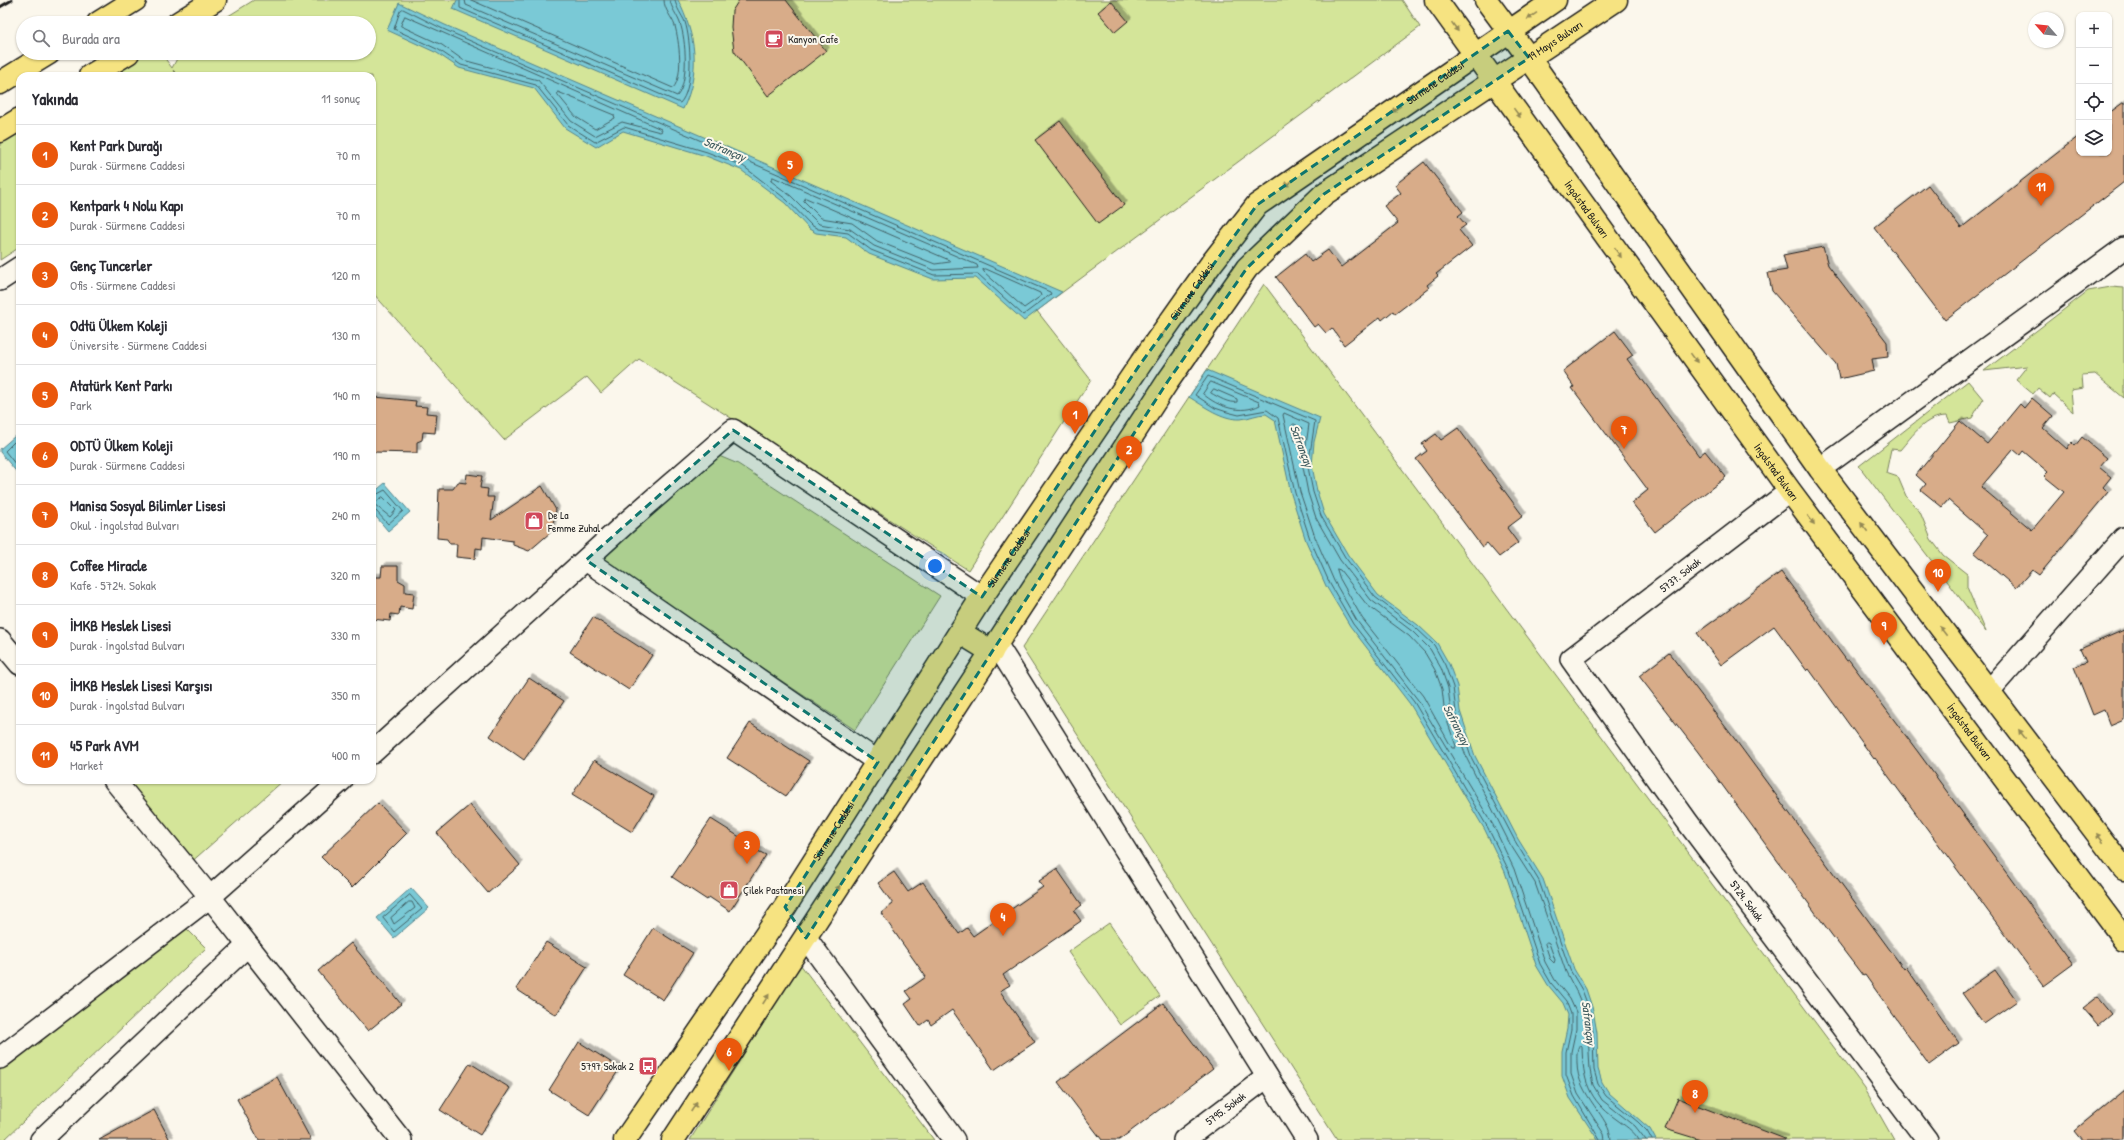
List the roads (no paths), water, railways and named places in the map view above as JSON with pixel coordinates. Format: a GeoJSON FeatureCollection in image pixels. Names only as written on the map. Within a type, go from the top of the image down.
{"type":"FeatureCollection","features":[{"type":"Feature","properties":{"kind":"main road"},"geometry":{"type":"LineString","coordinates":[[109,16],[135,0]]}},
{"type":"Feature","properties":{"kind":"main road"},"geometry":{"type":"LineString","coordinates":[[190,16],[216,0]]}},
{"type":"Feature","properties":{"kind":"main road","name":"İngolstad Bulvarı"},"geometry":{"type":"LineString","coordinates":[[1436,0],[1474,55],[1790,491],[2124,939]]}},
{"type":"Feature","properties":{"kind":"main road"},"geometry":{"type":"LineString","coordinates":[[1486,0],[1508,32],[1529,58],[1820,469],[2124,869]]}},
{"type":"Feature","properties":{"kind":"main road"},"geometry":{"type":"LineString","coordinates":[[1474,55],[1555,0]]}},
{"type":"Feature","properties":{"kind":"main road","name":"19 Mayıs Bulvarı"},"geometry":{"type":"LineString","coordinates":[[1494,82],[1616,0]]}},
{"type":"Feature","properties":{"kind":"main road","name":"Sürmene Caddesi"},"geometry":{"type":"LineString","coordinates":[[625,1140],[785,908],[961,633],[982,597],[1211,264],[1257,205],[1474,55]]}},
{"type":"Feature","properties":{"kind":"main road"},"geometry":{"type":"LineString","coordinates":[[18,72],[38,60]]}},
{"type":"Feature","properties":{"kind":"main road"},"geometry":{"type":"LineString","coordinates":[[97,72],[116,60]]}},
{"type":"Feature","properties":{"kind":"main road"},"geometry":{"type":"LineString","coordinates":[[0,83],[16,73]]}},
{"type":"Feature","properties":{"kind":"main road"},"geometry":{"type":"LineString","coordinates":[[673,1140],[1168,381],[1247,268],[1324,194],[1494,82]]}},
{"type":"Feature","properties":{"kind":"main road"},"geometry":{"type":"LineString","coordinates":[[0,131],[16,121]]}},
{"type":"Feature","properties":{"kind":"main road"},"geometry":{"type":"LineString","coordinates":[[1141,364],[1168,381]]}},
{"type":"Feature","properties":{"kind":"main road"},"geometry":{"type":"LineString","coordinates":[[961,633],[994,649]]}},
{"type":"Feature","properties":{"kind":"main road"},"geometry":{"type":"LineString","coordinates":[[785,908],[806,938]]}},
{"type":"Feature","properties":{"kind":"street"},"geometry":{"type":"LineString","coordinates":[[1820,469],[2124,248]]}},
{"type":"Feature","properties":{"kind":"street"},"geometry":{"type":"LineString","coordinates":[[0,280],[16,270]]}},
{"type":"Feature","properties":{"kind":"street"},"geometry":{"type":"LineString","coordinates":[[376,749],[733,430],[982,597]]}},
{"type":"Feature","properties":{"kind":"street","name":"5737. Sokak"},"geometry":{"type":"LineString","coordinates":[[1571,660],[1790,491]]}},
{"type":"Feature","properties":{"kind":"street"},"geometry":{"type":"LineString","coordinates":[[1989,692],[2124,538]]}},
{"type":"Feature","properties":{"kind":"street"},"geometry":{"type":"LineString","coordinates":[[586,560],[878,762]]}},
{"type":"Feature","properties":{"kind":"street"},"geometry":{"type":"LineString","coordinates":[[0,640],[16,659]]}},
{"type":"Feature","properties":{"kind":"street"},"geometry":{"type":"LineString","coordinates":[[994,649],[1307,1140]]}},
{"type":"Feature","properties":{"kind":"street","name":"5724. Sokak"},"geometry":{"type":"LineString","coordinates":[[1571,660],[1689,824],[1927,1140]]}},
{"type":"Feature","properties":{"kind":"street"},"geometry":{"type":"LineString","coordinates":[[117,784],[210,897],[401,1140]]}},
{"type":"Feature","properties":{"kind":"street"},"geometry":{"type":"LineString","coordinates":[[0,1058],[210,897],[337,784]]}},
{"type":"Feature","properties":{"kind":"street"},"geometry":{"type":"LineString","coordinates":[[806,938],[954,1140]]}},
{"type":"Feature","properties":{"kind":"street"},"geometry":{"type":"LineString","coordinates":[[41,1140],[247,946]]}},
{"type":"Feature","properties":{"kind":"street","name":"5795. Sokak"},"geometry":{"type":"LineString","coordinates":[[1184,1140],[1267,1077]]}},
{"type":"Feature","properties":{"kind":"water"},"geometry":{"type":"Polygon","coordinates":[[[457,0],[678,0],[689,27],[694,54],[692,81],[689,95],[683,109],[453,9],[457,0]]]}},
{"type":"Feature","properties":{"kind":"water","name":"Safrançay"},"geometry":{"type":"Polygon","coordinates":[[[399,3],[445,25],[1062,292],[1024,321],[976,278],[933,279],[869,254],[846,237],[816,233],[809,229],[785,203],[741,170],[706,156],[623,131],[596,147],[565,128],[534,88],[459,68],[437,53],[387,30],[399,3]]]}},
{"type":"Feature","properties":{"kind":"water","name":"Safrançay"},"geometry":{"type":"Polygon","coordinates":[[[1207,370],[1320,418],[1314,442],[1312,466],[1317,491],[1324,514],[1348,555],[1378,595],[1418,625],[1437,643],[1449,664],[1457,686],[1460,711],[1475,756],[1518,839],[1543,879],[1574,969],[1586,989],[1593,1010],[1597,1033],[1598,1069],[1602,1082],[1609,1093],[1650,1129],[1656,1140],[1598,1140],[1570,1098],[1562,1076],[1562,1051],[1568,1015],[1563,1003],[1548,985],[1536,965],[1505,872],[1485,830],[1410,704],[1350,626],[1326,586],[1306,541],[1291,494],[1275,420],[1266,414],[1234,419],[1220,415],[1189,397],[1207,370]]]}},
{"type":"Feature","properties":{"kind":"water"},"geometry":{"type":"Polygon","coordinates":[[[15,436],[16,437],[16,471],[0,452],[0,449],[15,436]]]}},
{"type":"Feature","properties":{"kind":"water"},"geometry":{"type":"Polygon","coordinates":[[[385,483],[410,512],[388,531],[376,517],[376,491],[385,483]]]}},
{"type":"Feature","properties":{"kind":"water"},"geometry":{"type":"Polygon","coordinates":[[[411,888],[429,908],[394,938],[377,918],[411,888]]]}},
{"type":"Feature","properties":{"kind":"railway"},"geometry":{"type":"LineString","coordinates":[[0,7],[12,0]]}},
{"type":"Feature","properties":{"kind":"place","name":"Kanyon Cafe"},"geometry":{"type":"Point","coordinates":[774,39]}},
{"type":"Feature","properties":{"kind":"place","name":"Atatürk Kent Parkı"},"geometry":{"type":"Point","coordinates":[790,184]}},
{"type":"Feature","properties":{"kind":"place","name":"45 Park AVM"},"geometry":{"type":"Point","coordinates":[2041,206]}},
{"type":"Feature","properties":{"kind":"place","name":"Kent Park Durağı"},"geometry":{"type":"Point","coordinates":[1075,434]}},
{"type":"Feature","properties":{"kind":"place","name":"Manisa Sosyal Bilimler Lisesi"},"geometry":{"type":"Point","coordinates":[1624,449]}},
{"type":"Feature","properties":{"kind":"place","name":"Kentpark 4 Nolu Kapı"},"geometry":{"type":"Point","coordinates":[1129,469]}},
{"type":"Feature","properties":{"kind":"place","name":"De La Femme Zuhal"},"geometry":{"type":"Point","coordinates":[534,521]}},
{"type":"Feature","properties":{"kind":"place","name":"İMKB Meslek Lisesi Karşısı"},"geometry":{"type":"Point","coordinates":[1938,592]}},
{"type":"Feature","properties":{"kind":"place","name":"İMKB Meslek Lisesi"},"geometry":{"type":"Point","coordinates":[1884,645]}},
{"type":"Feature","properties":{"kind":"place","name":"Genç Tuncerler"},"geometry":{"type":"Point","coordinates":[747,864]}},
{"type":"Feature","properties":{"kind":"place","name":"Çilek Pastanesi"},"geometry":{"type":"Point","coordinates":[729,890]}},
{"type":"Feature","properties":{"kind":"place","name":"Odtü Ülkem Koleji"},"geometry":{"type":"Point","coordinates":[1003,936]}},
{"type":"Feature","properties":{"kind":"place","name":"5797 Sokak 2"},"geometry":{"type":"Point","coordinates":[648,1066]}},
{"type":"Feature","properties":{"kind":"place","name":"ODTÜ Ülkem Koleji"},"geometry":{"type":"Point","coordinates":[729,1071]}},
{"type":"Feature","properties":{"kind":"place","name":"Coffee Miracle"},"geometry":{"type":"Point","coordinates":[1695,1113]}}]}
